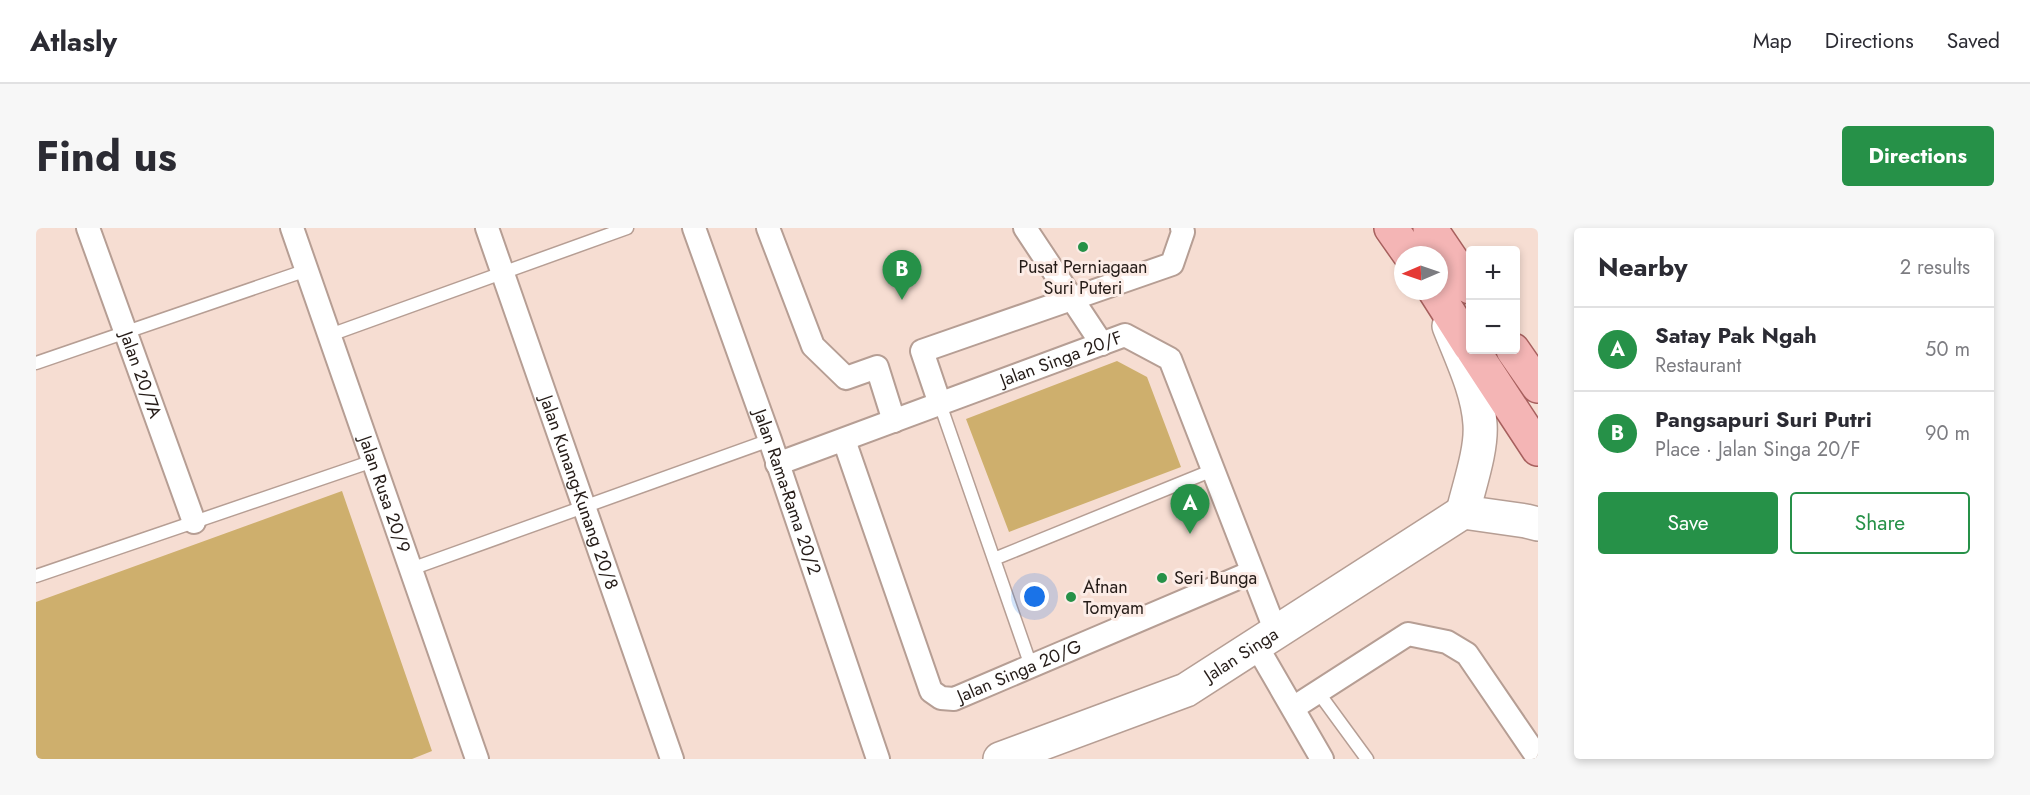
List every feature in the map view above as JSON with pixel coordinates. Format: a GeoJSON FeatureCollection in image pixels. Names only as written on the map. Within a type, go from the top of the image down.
{"type":"FeatureCollection","features":[{"type":"Feature","properties":{"kind":"main road"},"geometry":{"type":"LineString","coordinates":[[1430,228],[1466,281]]}},
{"type":"Feature","properties":{"kind":"main road"},"geometry":{"type":"LineString","coordinates":[[1440,300],[1466,340]]}},
{"type":"Feature","properties":{"kind":"main road"},"geometry":{"type":"LineString","coordinates":[[1476,354],[1538,449]]}},
{"type":"Feature","properties":{"kind":"main road"},"geometry":{"type":"LineString","coordinates":[[1516,354],[1538,386]]}},
{"type":"Feature","properties":{"kind":"street","name":"Jalan 20/7A"},"geometry":{"type":"LineString","coordinates":[[88,228],[194,522]]}},
{"type":"Feature","properties":{"kind":"street","name":"Jalan Rusa 20/9"},"geometry":{"type":"LineString","coordinates":[[292,228],[477,759]]}},
{"type":"Feature","properties":{"kind":"street","name":"Jalan Kunang-Kunang 20/8"},"geometry":{"type":"LineString","coordinates":[[487,228],[672,759]]}},
{"type":"Feature","properties":{"kind":"street","name":"Jalan Rama-Rama 20/2"},"geometry":{"type":"LineString","coordinates":[[694,228],[770,440],[878,759]]}},
{"type":"Feature","properties":{"kind":"street"},"geometry":{"type":"LineString","coordinates":[[768,228],[813,346],[846,378],[877,367],[894,421]]}},
{"type":"Feature","properties":{"kind":"street"},"geometry":{"type":"LineString","coordinates":[[1025,228],[1074,298],[1102,344]]}},
{"type":"Feature","properties":{"kind":"street"},"geometry":{"type":"LineString","coordinates":[[940,404],[922,351],[1172,264],[1183,232],[1182,228]]}},
{"type":"Feature","properties":{"kind":"street"},"geometry":{"type":"LineString","coordinates":[[1438,300],[1474,394],[1480,425],[1478,450],[1463,512],[1526,521],[1538,525]]}},
{"type":"Feature","properties":{"kind":"street","name":"Jalan Singa 20/F"},"geometry":{"type":"LineString","coordinates":[[777,464],[1125,335],[1170,359],[1252,572],[1266,639],[1293,708],[1321,759]]}},
{"type":"Feature","properties":{"kind":"street","name":"Jalan Singa 20/G"},"geometry":{"type":"LineString","coordinates":[[844,440],[931,691],[941,698],[954,699],[1252,572]]}},
{"type":"Feature","properties":{"kind":"street","name":"Jalan Singa"},"geometry":{"type":"LineString","coordinates":[[1000,759],[1186,690],[1463,512]]}},
{"type":"Feature","properties":{"kind":"street"},"geometry":{"type":"LineString","coordinates":[[1293,708],[1408,634],[1447,642],[1467,654],[1538,758]]}},
{"type":"Feature","properties":{"kind":"lane"},"geometry":{"type":"LineString","coordinates":[[330,335],[627,228]]}},
{"type":"Feature","properties":{"kind":"lane"},"geometry":{"type":"LineString","coordinates":[[36,363],[307,270]]}},
{"type":"Feature","properties":{"kind":"lane"},"geometry":{"type":"LineString","coordinates":[[940,404],[1030,666]]}},
{"type":"Feature","properties":{"kind":"lane"},"geometry":{"type":"LineString","coordinates":[[411,569],[770,440]]}},
{"type":"Feature","properties":{"kind":"lane"},"geometry":{"type":"LineString","coordinates":[[36,576],[373,461]]}},
{"type":"Feature","properties":{"kind":"lane"},"geometry":{"type":"LineString","coordinates":[[994,559],[1213,470]]}},
{"type":"Feature","properties":{"kind":"lane"},"geometry":{"type":"LineString","coordinates":[[1318,692],[1367,759]]}},
{"type":"Feature","properties":{"kind":"shaded area"},"geometry":{"type":"Polygon","coordinates":[[[1117,361],[1147,377],[1181,467],[1009,532],[966,419],[1117,361]]]}},
{"type":"Feature","properties":{"kind":"shaded area"},"geometry":{"type":"Polygon","coordinates":[[[342,491],[432,751],[412,759],[36,759],[36,602],[342,491]]]}},
{"type":"Feature","properties":{"kind":"place","name":"Pusat Perniagaan Suri Puteri"},"geometry":{"type":"Point","coordinates":[1083,247]}},
{"type":"Feature","properties":{"kind":"place","name":"Pangsapuri Suri Putri"},"geometry":{"type":"Point","coordinates":[902,300]}},
{"type":"Feature","properties":{"kind":"place","name":"Satay Pak Ngah"},"geometry":{"type":"Point","coordinates":[1190,534]}},
{"type":"Feature","properties":{"kind":"place","name":"Seri Bunga"},"geometry":{"type":"Point","coordinates":[1162,578]}},
{"type":"Feature","properties":{"kind":"place","name":"Afnan Tomyam"},"geometry":{"type":"Point","coordinates":[1071,597]}}]}
